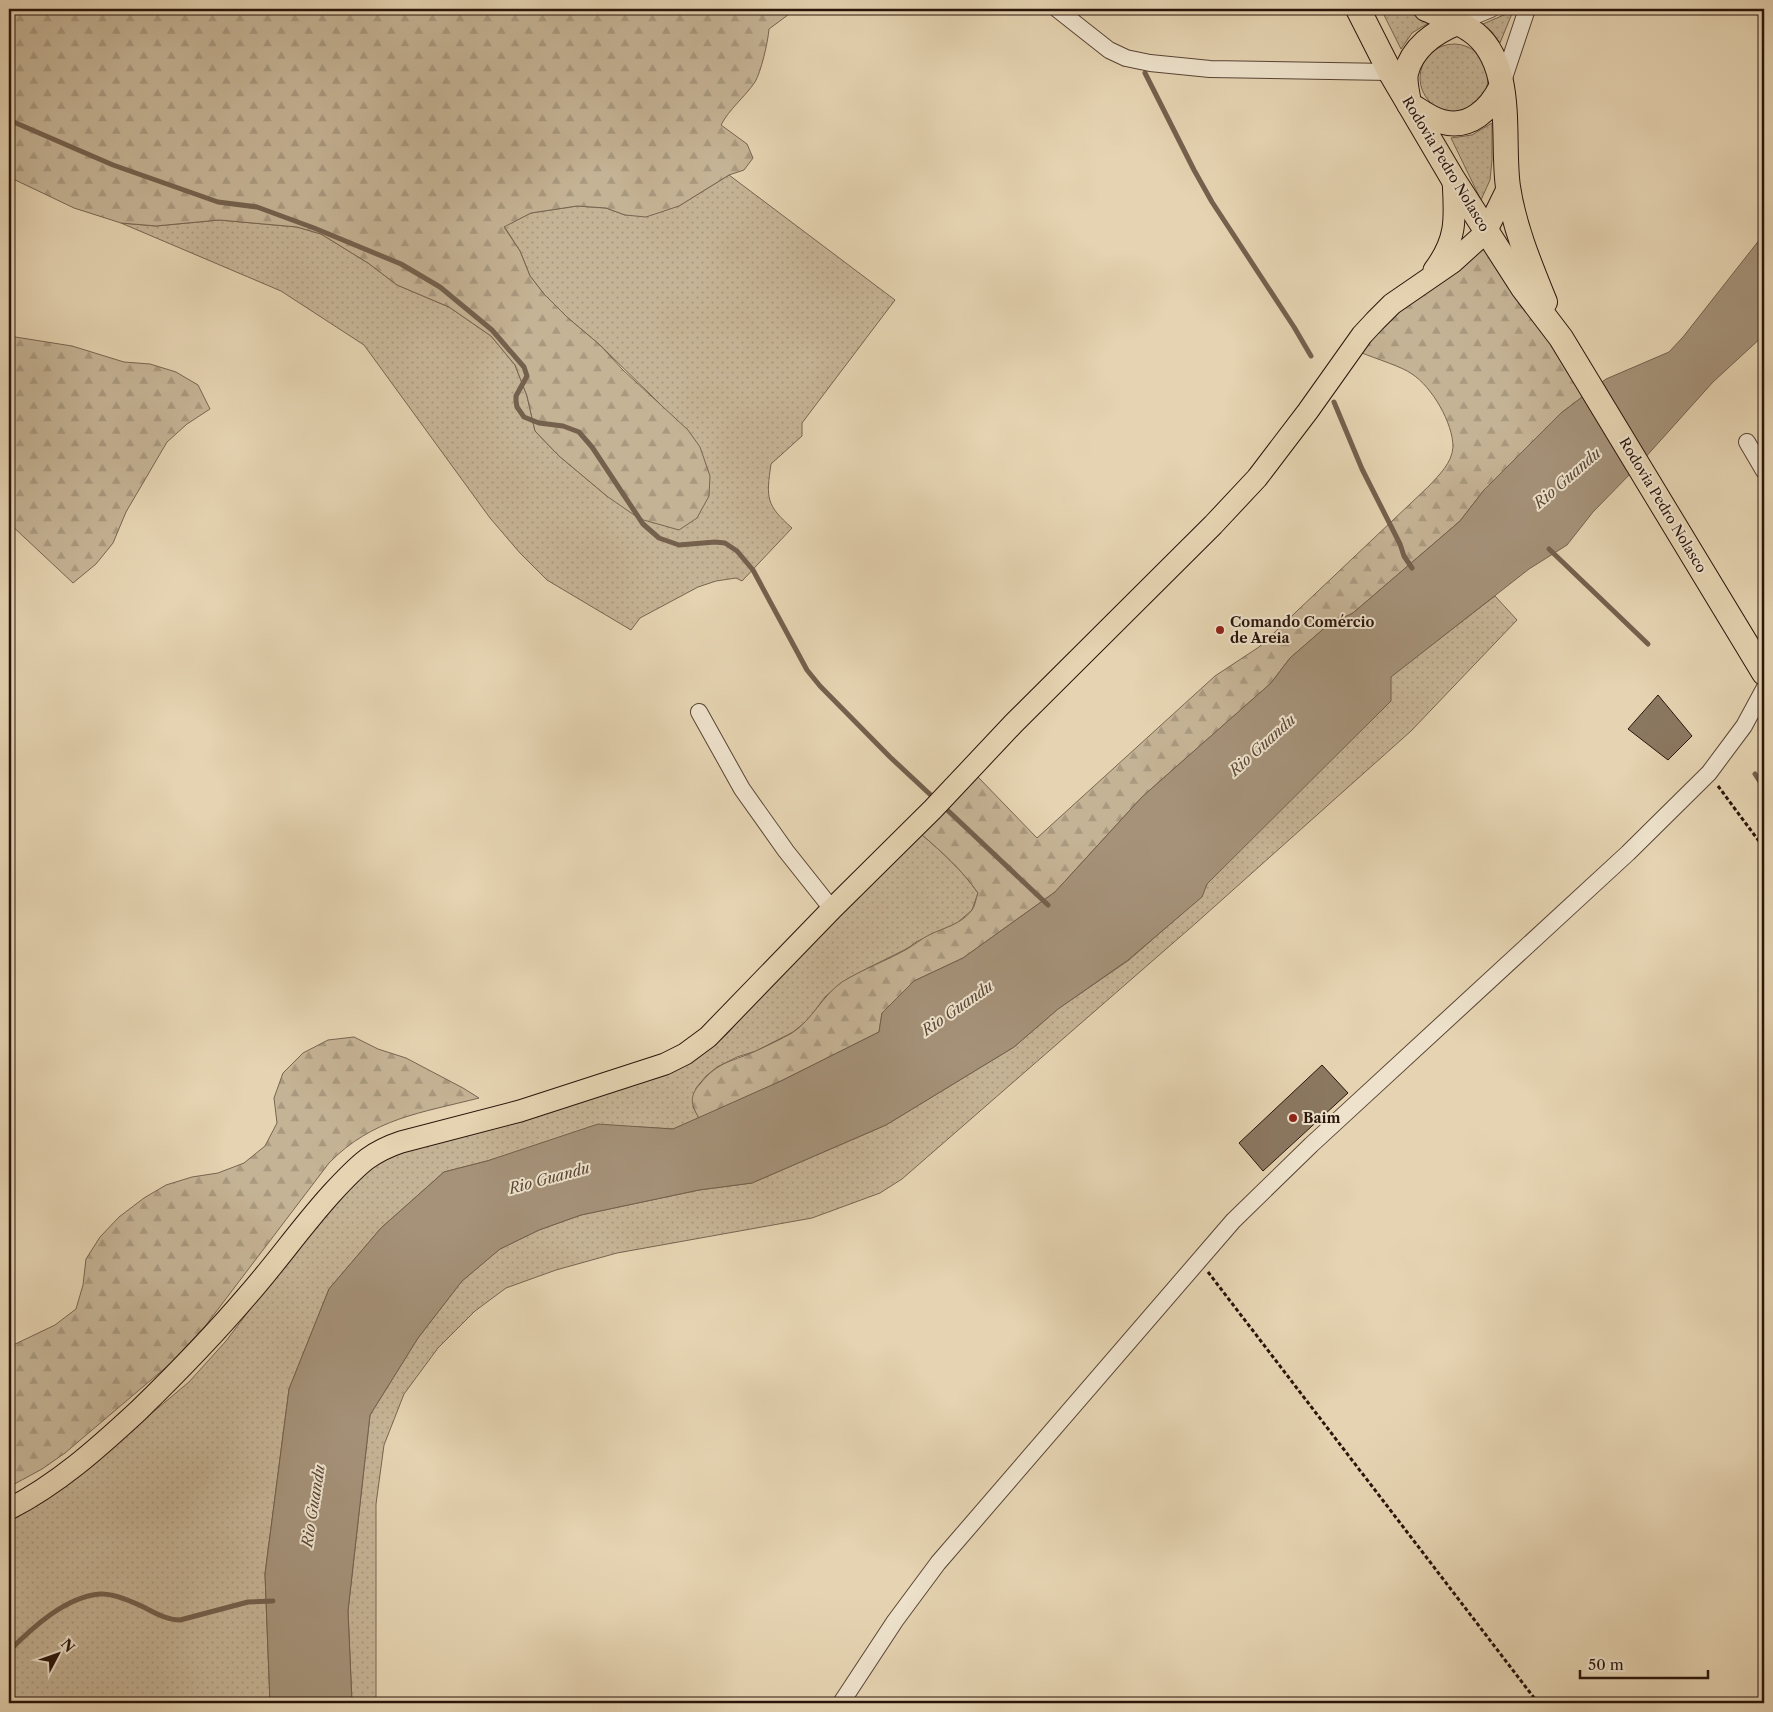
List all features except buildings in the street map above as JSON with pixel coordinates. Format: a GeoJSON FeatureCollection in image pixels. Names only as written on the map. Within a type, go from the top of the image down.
{"type":"FeatureCollection","features":[{"type":"Feature","properties":{"kind":"highway","name":"Rodovia Pedro Nolasco"},"geometry":{"type":"LineString","coordinates":[[1358,9],[1390,72],[1486,232],[1544,318],[1564,343],[1764,673]]}},
{"type":"Feature","properties":{"kind":"highway"},"geometry":{"type":"LineString","coordinates":[[1426,9],[1457,23],[1470,30],[1480,38],[1497,64],[1501,87],[1496,98],[1484,112],[1472,120],[1458,124],[1443,122],[1409,104],[1406,74],[1416,51],[1426,41],[1457,23]]}},
{"type":"Feature","properties":{"kind":"highway","name":"Rodovia Pedro Nolasco"},"geometry":{"type":"LineString","coordinates":[[1501,87],[1508,187],[1518,230],[1526,254],[1564,343]]}},
{"type":"Feature","properties":{"kind":"main road"},"geometry":{"type":"LineString","coordinates":[[1425,282],[1442,259],[1453,234],[1455,216],[1453,178]]}},
{"type":"Feature","properties":{"kind":"main road"},"geometry":{"type":"LineString","coordinates":[[9,1509],[32,1498],[106,1441],[178,1372],[248,1295],[313,1214],[351,1173],[368,1158],[382,1149],[401,1142],[520,1111],[665,1064],[685,1054],[720,1024],[939,802],[1014,723],[1213,525],[1256,478],[1308,411],[1362,335],[1392,304],[1453,262],[1486,232],[1508,187]]}},
{"type":"Feature","properties":{"kind":"street"},"geometry":{"type":"LineString","coordinates":[[1057,9],[1109,50],[1126,58],[1150,63],[1210,69],[1390,72]]}},
{"type":"Feature","properties":{"kind":"street"},"geometry":{"type":"LineString","coordinates":[[1457,23],[1491,9]]}},
{"type":"Feature","properties":{"kind":"street"},"geometry":{"type":"LineString","coordinates":[[1501,87],[1527,9]]}},
{"type":"Feature","properties":{"kind":"street"},"geometry":{"type":"LineString","coordinates":[[1746,442],[1764,471]]}},
{"type":"Feature","properties":{"kind":"street"},"geometry":{"type":"LineString","coordinates":[[841,1703],[895,1621],[938,1563],[1234,1221],[1311,1145],[1628,853],[1709,773],[1744,726],[1764,689]]}},
{"type":"Feature","properties":{"kind":"street"},"geometry":{"type":"LineString","coordinates":[[699,712],[742,789],[786,851],[832,909]]}},
{"type":"Feature","properties":{"kind":"path"},"geometry":{"type":"LineString","coordinates":[[1709,773],[1764,848]]}},
{"type":"Feature","properties":{"kind":"path"},"geometry":{"type":"LineString","coordinates":[[1199,1260],[1538,1703]]}},
{"type":"Feature","properties":{"kind":"green space"},"geometry":{"type":"Polygon","coordinates":[[[9,9],[796,9],[769,29],[764,57],[755,82],[721,125],[747,144],[753,158],[744,170],[729,175],[679,206],[646,217],[625,215],[606,208],[577,206],[531,213],[504,227],[520,251],[530,276],[544,294],[688,430],[700,447],[710,476],[709,496],[697,518],[679,530],[640,519],[608,497],[559,456],[535,431],[527,396],[515,365],[491,336],[449,307],[397,285],[368,263],[321,234],[297,227],[219,220],[156,226],[121,223],[74,208],[9,177],[9,9]]]}},
{"type":"Feature","properties":{"kind":"green space"},"geometry":{"type":"Polygon","coordinates":[[[1381,9],[1400,9],[1430,22],[1412,33],[1401,49],[1381,9]]]}},
{"type":"Feature","properties":{"kind":"green space"},"geometry":{"type":"Polygon","coordinates":[[[1513,11],[1500,43],[1483,24],[1513,11]]]}},
{"type":"Feature","properties":{"kind":"green space"},"geometry":{"type":"Polygon","coordinates":[[[1454,44],[1467,47],[1478,54],[1485,65],[1488,78],[1485,91],[1478,102],[1467,109],[1454,112],[1441,109],[1430,102],[1423,91],[1420,78],[1423,65],[1430,54],[1441,47],[1454,44]]]}},
{"type":"Feature","properties":{"kind":"green space"},"geometry":{"type":"Polygon","coordinates":[[[1492,123],[1490,180],[1481,200],[1451,138],[1472,135],[1492,123]]]}},
{"type":"Feature","properties":{"kind":"green space"},"geometry":{"type":"Polygon","coordinates":[[[729,175],[895,300],[802,423],[802,436],[771,464],[770,500],[777,513],[792,528],[742,581],[736,578],[716,581],[698,587],[640,618],[631,630],[547,580],[520,553],[490,518],[364,345],[281,291],[121,223],[156,226],[219,220],[297,227],[321,234],[368,263],[397,285],[449,307],[491,336],[515,365],[527,396],[535,431],[559,456],[608,497],[660,404],[600,345],[568,318],[544,294],[530,276],[520,251],[504,226],[531,213],[577,206],[606,208],[625,215],[679,206],[729,175]]]}},
{"type":"Feature","properties":{"kind":"green space"},"geometry":{"type":"Polygon","coordinates":[[[1484,241],[1585,395],[1561,413],[1484,490],[1460,521],[1353,613],[1328,625],[1290,658],[1271,683],[1142,797],[1055,892],[963,958],[914,981],[882,1013],[879,1032],[781,1081],[699,1118],[692,1101],[694,1093],[696,1088],[714,1070],[727,1062],[758,1050],[792,1033],[805,1022],[842,982],[968,915],[974,906],[978,893],[951,862],[921,834],[978,777],[1037,838],[1215,676],[1259,647],[1437,478],[1448,463],[1453,447],[1449,427],[1434,396],[1420,380],[1408,371],[1362,353],[1385,323],[1484,241]]]}},
{"type":"Feature","properties":{"kind":"green space"},"geometry":{"type":"Polygon","coordinates":[[[9,336],[72,346],[124,362],[150,364],[176,372],[198,385],[210,409],[187,424],[167,442],[126,512],[113,543],[96,564],[73,583],[9,523],[9,336]]]}},
{"type":"Feature","properties":{"kind":"green space"},"geometry":{"type":"Polygon","coordinates":[[[1495,596],[1517,620],[1411,731],[1196,923],[902,1179],[880,1193],[812,1218],[617,1253],[556,1270],[506,1288],[475,1311],[438,1348],[404,1394],[384,1445],[376,1504],[376,1703],[352,1703],[348,1611],[370,1415],[418,1338],[462,1281],[500,1249],[539,1230],[581,1215],[699,1190],[752,1183],[886,1125],[1014,1047],[1058,1009],[1129,960],[1201,897],[1207,884],[1390,677],[1495,596]]]}},
{"type":"Feature","properties":{"kind":"green space"},"geometry":{"type":"Polygon","coordinates":[[[921,834],[951,862],[978,893],[972,910],[957,923],[916,942],[841,983],[825,997],[807,1021],[793,1032],[756,1051],[737,1057],[717,1067],[696,1088],[693,1107],[699,1118],[673,1129],[639,1127],[444,1172],[381,1228],[329,1289],[289,1389],[265,1574],[270,1703],[9,1703],[9,1515],[134,1428],[189,1382],[226,1341],[349,1179],[368,1162],[712,1047],[727,1034],[780,975],[921,834]]]}},
{"type":"Feature","properties":{"kind":"green space"},"geometry":{"type":"Polygon","coordinates":[[[354,1037],[378,1049],[406,1058],[479,1098],[399,1119],[363,1136],[346,1148],[329,1163],[206,1325],[171,1363],[65,1453],[42,1469],[9,1487],[9,1347],[55,1325],[76,1309],[83,1285],[86,1259],[100,1237],[119,1217],[144,1198],[166,1185],[192,1177],[218,1173],[244,1163],[265,1146],[277,1123],[274,1098],[283,1073],[303,1053],[328,1040],[354,1037]]]}},
{"type":"Feature","properties":{"kind":"water","name":"Rio Guandu"},"geometry":{"type":"Polygon","coordinates":[[[1764,234],[1764,335],[1713,382],[1634,470],[1593,512],[1567,545],[1529,569],[1391,677],[1391,701],[1207,884],[1202,897],[1128,960],[1058,1009],[1014,1047],[886,1125],[752,1183],[699,1190],[581,1215],[539,1230],[500,1249],[462,1281],[418,1338],[370,1415],[348,1611],[352,1703],[270,1703],[265,1574],[289,1389],[329,1289],[381,1228],[444,1172],[487,1161],[598,1124],[673,1129],[781,1081],[879,1032],[882,1013],[914,981],[963,958],[1055,892],[1142,797],[1271,683],[1290,658],[1328,625],[1353,613],[1460,521],[1484,490],[1561,413],[1606,379],[1669,352],[1764,234]]]}},
{"type":"Feature","properties":{"kind":"waterway"},"geometry":{"type":"LineString","coordinates":[[1145,73],[1212,202],[1311,356]]}},
{"type":"Feature","properties":{"kind":"waterway"},"geometry":{"type":"LineString","coordinates":[[9,120],[113,165],[218,202],[257,207],[314,228],[401,264],[440,287],[492,330],[524,367],[527,376],[516,396],[517,407],[524,417],[539,423],[563,426],[579,432],[592,447],[643,524],[659,538],[679,545],[725,543],[737,551],[753,570],[807,670],[820,686],[890,757],[935,799]]}},
{"type":"Feature","properties":{"kind":"waterway"},"geometry":{"type":"LineString","coordinates":[[1334,402],[1362,469],[1400,544],[1404,556],[1412,568]]}},
{"type":"Feature","properties":{"kind":"waterway"},"geometry":{"type":"LineString","coordinates":[[1549,549],[1648,644]]}},
{"type":"Feature","properties":{"kind":"waterway"},"geometry":{"type":"LineString","coordinates":[[1755,774],[1764,788]]}},
{"type":"Feature","properties":{"kind":"waterway"},"geometry":{"type":"LineString","coordinates":[[943,806],[1048,905]]}},
{"type":"Feature","properties":{"kind":"waterway"},"geometry":{"type":"LineString","coordinates":[[9,1651],[50,1615],[62,1607],[87,1596],[100,1594],[114,1595],[174,1620],[248,1602],[273,1601]]}},
{"type":"Feature","properties":{"kind":"place","name":"Comando Comércio de Areia"},"geometry":{"type":"Point","coordinates":[1220,630]}},
{"type":"Feature","properties":{"kind":"place","name":"Baim"},"geometry":{"type":"Point","coordinates":[1293,1118]}}]}
